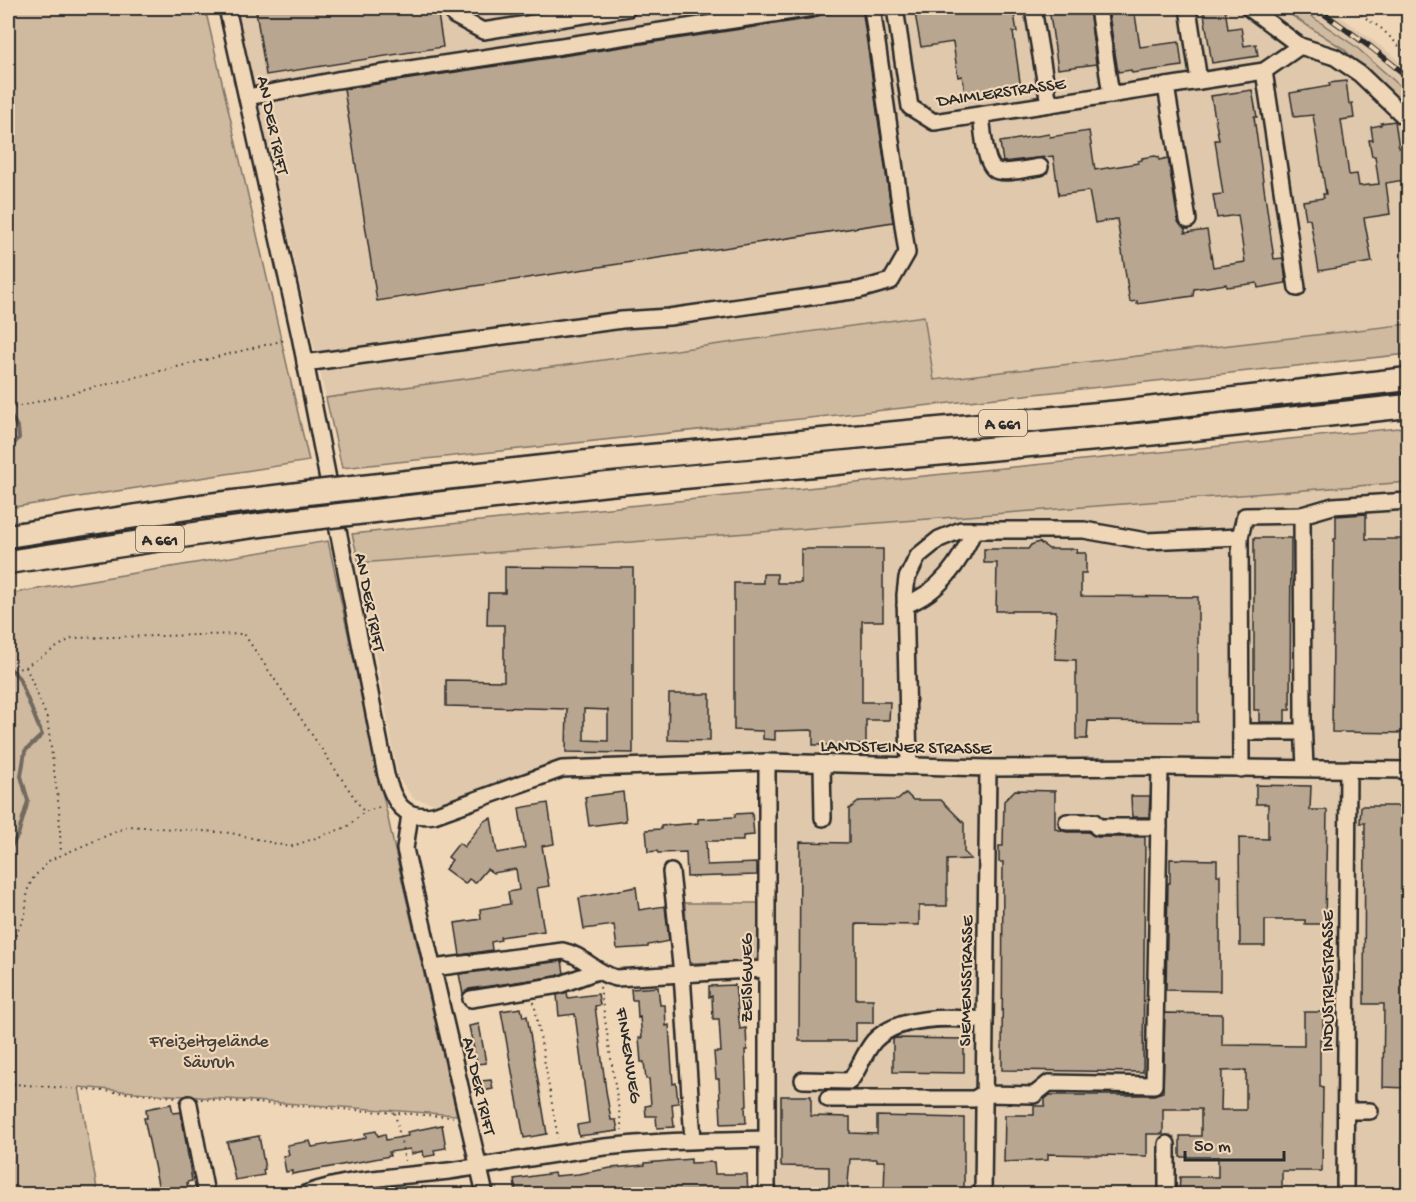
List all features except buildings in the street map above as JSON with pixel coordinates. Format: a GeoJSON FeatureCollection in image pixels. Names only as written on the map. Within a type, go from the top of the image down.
{"type":"FeatureCollection","features":[{"type":"Feature","properties":{"kind":"highway","name":"A 661"},"geometry":{"type":"LineString","coordinates":[[8,536],[201,506],[307,493],[597,461],[1120,412],[1408,379]]}},
{"type":"Feature","properties":{"kind":"highway","name":"A 661"},"geometry":{"type":"LineString","coordinates":[[8,562],[313,518],[608,484],[1129,436],[1408,406]]}},
{"type":"Feature","properties":{"kind":"street","name":"AN DER TRIFT"},"geometry":{"type":"LineString","coordinates":[[226,8],[248,97],[300,336],[386,775],[396,802],[402,810],[410,814],[405,849],[485,1194]]}},
{"type":"Feature","properties":{"kind":"street"},"geometry":{"type":"LineString","coordinates":[[453,8],[455,16],[483,31],[628,8]]}},
{"type":"Feature","properties":{"kind":"street"},"geometry":{"type":"LineString","coordinates":[[248,97],[337,80],[813,8]]}},
{"type":"Feature","properties":{"kind":"street"},"geometry":{"type":"LineString","coordinates":[[305,363],[622,320],[669,317],[859,290],[891,281],[907,253],[872,8]]}},
{"type":"Feature","properties":{"kind":"street","name":"DAIMLERSTRASSE"},"geometry":{"type":"LineString","coordinates":[[895,8],[910,107],[934,122],[1264,71],[1300,46]]}},
{"type":"Feature","properties":{"kind":"street"},"geometry":{"type":"LineString","coordinates":[[1033,8],[1050,104]]}},
{"type":"Feature","properties":{"kind":"street"},"geometry":{"type":"LineString","coordinates":[[1098,8],[1111,95]]}},
{"type":"Feature","properties":{"kind":"street"},"geometry":{"type":"LineString","coordinates":[[1188,8],[1199,81]]}},
{"type":"Feature","properties":{"kind":"street"},"geometry":{"type":"LineString","coordinates":[[1249,8],[1300,46],[1335,57],[1360,74],[1408,120]]}},
{"type":"Feature","properties":{"kind":"street"},"geometry":{"type":"LineString","coordinates":[[1264,71],[1297,288]]}},
{"type":"Feature","properties":{"kind":"street"},"geometry":{"type":"LineString","coordinates":[[1166,86],[1188,220]]}},
{"type":"Feature","properties":{"kind":"street"},"geometry":{"type":"LineString","coordinates":[[981,115],[987,159],[991,167],[997,171],[1040,167]]}},
{"type":"Feature","properties":{"kind":"street"},"geometry":{"type":"LineString","coordinates":[[1241,769],[1240,537],[1245,516],[1302,515],[1333,506],[1408,501]]}},
{"type":"Feature","properties":{"kind":"street"},"geometry":{"type":"LineString","coordinates":[[1302,515],[1305,768]]}},
{"type":"Feature","properties":{"kind":"street"},"geometry":{"type":"LineString","coordinates":[[909,766],[905,605],[907,578],[918,556],[939,539],[961,530],[1084,530],[1146,541],[1240,537]]}},
{"type":"Feature","properties":{"kind":"street"},"geometry":{"type":"LineString","coordinates":[[905,605],[921,599],[948,577],[974,530]]}},
{"type":"Feature","properties":{"kind":"street"},"geometry":{"type":"LineString","coordinates":[[1241,732],[1304,732]]}},
{"type":"Feature","properties":{"kind":"street","name":"LANDSTEINER STRASSE"},"geometry":{"type":"LineString","coordinates":[[410,814],[420,817],[434,815],[562,769],[767,762],[988,768],[1160,767],[1408,770]]}},
{"type":"Feature","properties":{"kind":"street","name":"ZEISIGWEG"},"geometry":{"type":"LineString","coordinates":[[767,762],[765,969],[767,1194]]}},
{"type":"Feature","properties":{"kind":"street"},"geometry":{"type":"LineString","coordinates":[[822,764],[823,818]]}},
{"type":"Feature","properties":{"kind":"street"},"geometry":{"type":"LineString","coordinates":[[828,1099],[974,1099],[983,1094],[1034,1095],[1049,1083],[1154,1085],[1160,767]]}},
{"type":"Feature","properties":{"kind":"street","name":"SIEMENSSTRASSE"},"geometry":{"type":"LineString","coordinates":[[983,1194],[988,768]]}},
{"type":"Feature","properties":{"kind":"street","name":"INDUSTRIESTRASSE"},"geometry":{"type":"LineString","coordinates":[[1346,1194],[1348,769]]}},
{"type":"Feature","properties":{"kind":"street"},"geometry":{"type":"LineString","coordinates":[[1067,822],[1094,822],[1097,827],[1159,827]]}},
{"type":"Feature","properties":{"kind":"street"},"geometry":{"type":"LineString","coordinates":[[671,872],[682,974],[693,1140]]}},
{"type":"Feature","properties":{"kind":"street"},"geometry":{"type":"LineString","coordinates":[[433,968],[564,951],[597,971],[616,978],[765,969]]}},
{"type":"Feature","properties":{"kind":"street"},"geometry":{"type":"LineString","coordinates":[[471,999],[559,985],[597,971]]}},
{"type":"Feature","properties":{"kind":"street"},"geometry":{"type":"LineString","coordinates":[[803,1080],[850,1081],[873,1043],[898,1024],[915,1021],[984,1020]]}},
{"type":"Feature","properties":{"kind":"street"},"geometry":{"type":"LineString","coordinates":[[192,1100],[206,1194]]}},
{"type":"Feature","properties":{"kind":"street"},"geometry":{"type":"LineString","coordinates":[[1346,1111],[1371,1111]]}},
{"type":"Feature","properties":{"kind":"street"},"geometry":{"type":"LineString","coordinates":[[305,1194],[339,1184],[478,1167],[624,1145],[693,1140],[766,1140]]}},
{"type":"Feature","properties":{"kind":"street"},"geometry":{"type":"LineString","coordinates":[[1167,1144],[1167,1194]]}},
{"type":"Feature","properties":{"kind":"path"},"geometry":{"type":"LineString","coordinates":[[1351,8],[1382,29],[1408,55]]}},
{"type":"Feature","properties":{"kind":"path"},"geometry":{"type":"LineString","coordinates":[[8,409],[300,336]]}},
{"type":"Feature","properties":{"kind":"path"},"geometry":{"type":"LineString","coordinates":[[8,673],[26,666],[72,638],[244,634],[364,812]]}},
{"type":"Feature","properties":{"kind":"path"},"geometry":{"type":"LineString","coordinates":[[26,666],[47,718],[59,808],[61,854]]}},
{"type":"Feature","properties":{"kind":"path"},"geometry":{"type":"LineString","coordinates":[[8,952],[25,915],[28,888],[34,877],[50,860],[129,826],[231,833],[290,847],[347,827],[364,812],[396,802]]}},
{"type":"Feature","properties":{"kind":"path"},"geometry":{"type":"LineString","coordinates":[[8,935],[14,938]]}},
{"type":"Feature","properties":{"kind":"path","name":"FINKENWEG"},"geometry":{"type":"LineString","coordinates":[[597,971],[624,1145]]}},
{"type":"Feature","properties":{"kind":"path"},"geometry":{"type":"LineString","coordinates":[[532,989],[560,1153]]}},
{"type":"Feature","properties":{"kind":"path"},"geometry":{"type":"LineString","coordinates":[[8,1065],[14,1084],[8,1115]]}},
{"type":"Feature","properties":{"kind":"path"},"geometry":{"type":"LineString","coordinates":[[8,1085],[83,1088],[192,1100],[468,1117]]}},
{"type":"Feature","properties":{"kind":"path"},"geometry":{"type":"LineString","coordinates":[[395,1113],[408,1174]]}},
{"type":"Feature","properties":{"kind":"shaded area"},"geometry":{"type":"Polygon","coordinates":[[[237,8],[1280,8],[1344,49],[1408,114],[1408,324],[934,380],[924,316],[326,398],[237,8]]]}},
{"type":"Feature","properties":{"kind":"shaded area"},"geometry":{"type":"Polygon","coordinates":[[[1299,8],[1329,8],[1394,56],[1408,70],[1408,93],[1355,46],[1299,8]]]}},
{"type":"Feature","properties":{"kind":"shaded area"},"geometry":{"type":"Polygon","coordinates":[[[1408,482],[1408,1194],[773,1194],[775,754],[562,761],[443,805],[414,799],[398,777],[359,563],[1408,482]]]}},
{"type":"Feature","properties":{"kind":"green space"},"geometry":{"type":"Polygon","coordinates":[[[8,8],[205,8],[309,461],[8,508],[8,8]]]}},
{"type":"Feature","properties":{"kind":"green space"},"geometry":{"type":"Polygon","coordinates":[[[1280,8],[1299,8],[1355,46],[1408,93],[1408,114],[1344,49],[1280,8]]]}},
{"type":"Feature","properties":{"kind":"green space"},"geometry":{"type":"Polygon","coordinates":[[[924,316],[934,380],[1408,324],[1408,354],[342,468],[326,398],[924,316]]]}},
{"type":"Feature","properties":{"kind":"green space"},"geometry":{"type":"Polygon","coordinates":[[[1408,427],[1408,482],[359,563],[352,534],[1408,427]]]}},
{"type":"Feature","properties":{"kind":"green space","name":"Freizeitgelände Säuruh"},"geometry":{"type":"Polygon","coordinates":[[[328,541],[394,846],[457,1115],[79,1087],[98,1194],[8,1194],[8,594],[328,541]]]}},
{"type":"Feature","properties":{"kind":"green space"},"geometry":{"type":"Polygon","coordinates":[[[685,903],[759,903],[759,957],[753,961],[688,963],[685,903]]]}},
{"type":"Feature","properties":{"kind":"waterway"},"geometry":{"type":"LineString","coordinates":[[8,451],[19,438],[18,428],[10,415]]}},
{"type":"Feature","properties":{"kind":"waterway"},"geometry":{"type":"LineString","coordinates":[[8,666],[19,678],[42,735],[25,751],[21,776],[28,801],[18,835],[8,852]]}},
{"type":"Feature","properties":{"kind":"railway"},"geometry":{"type":"LineString","coordinates":[[1316,8],[1408,77]]}}]}
